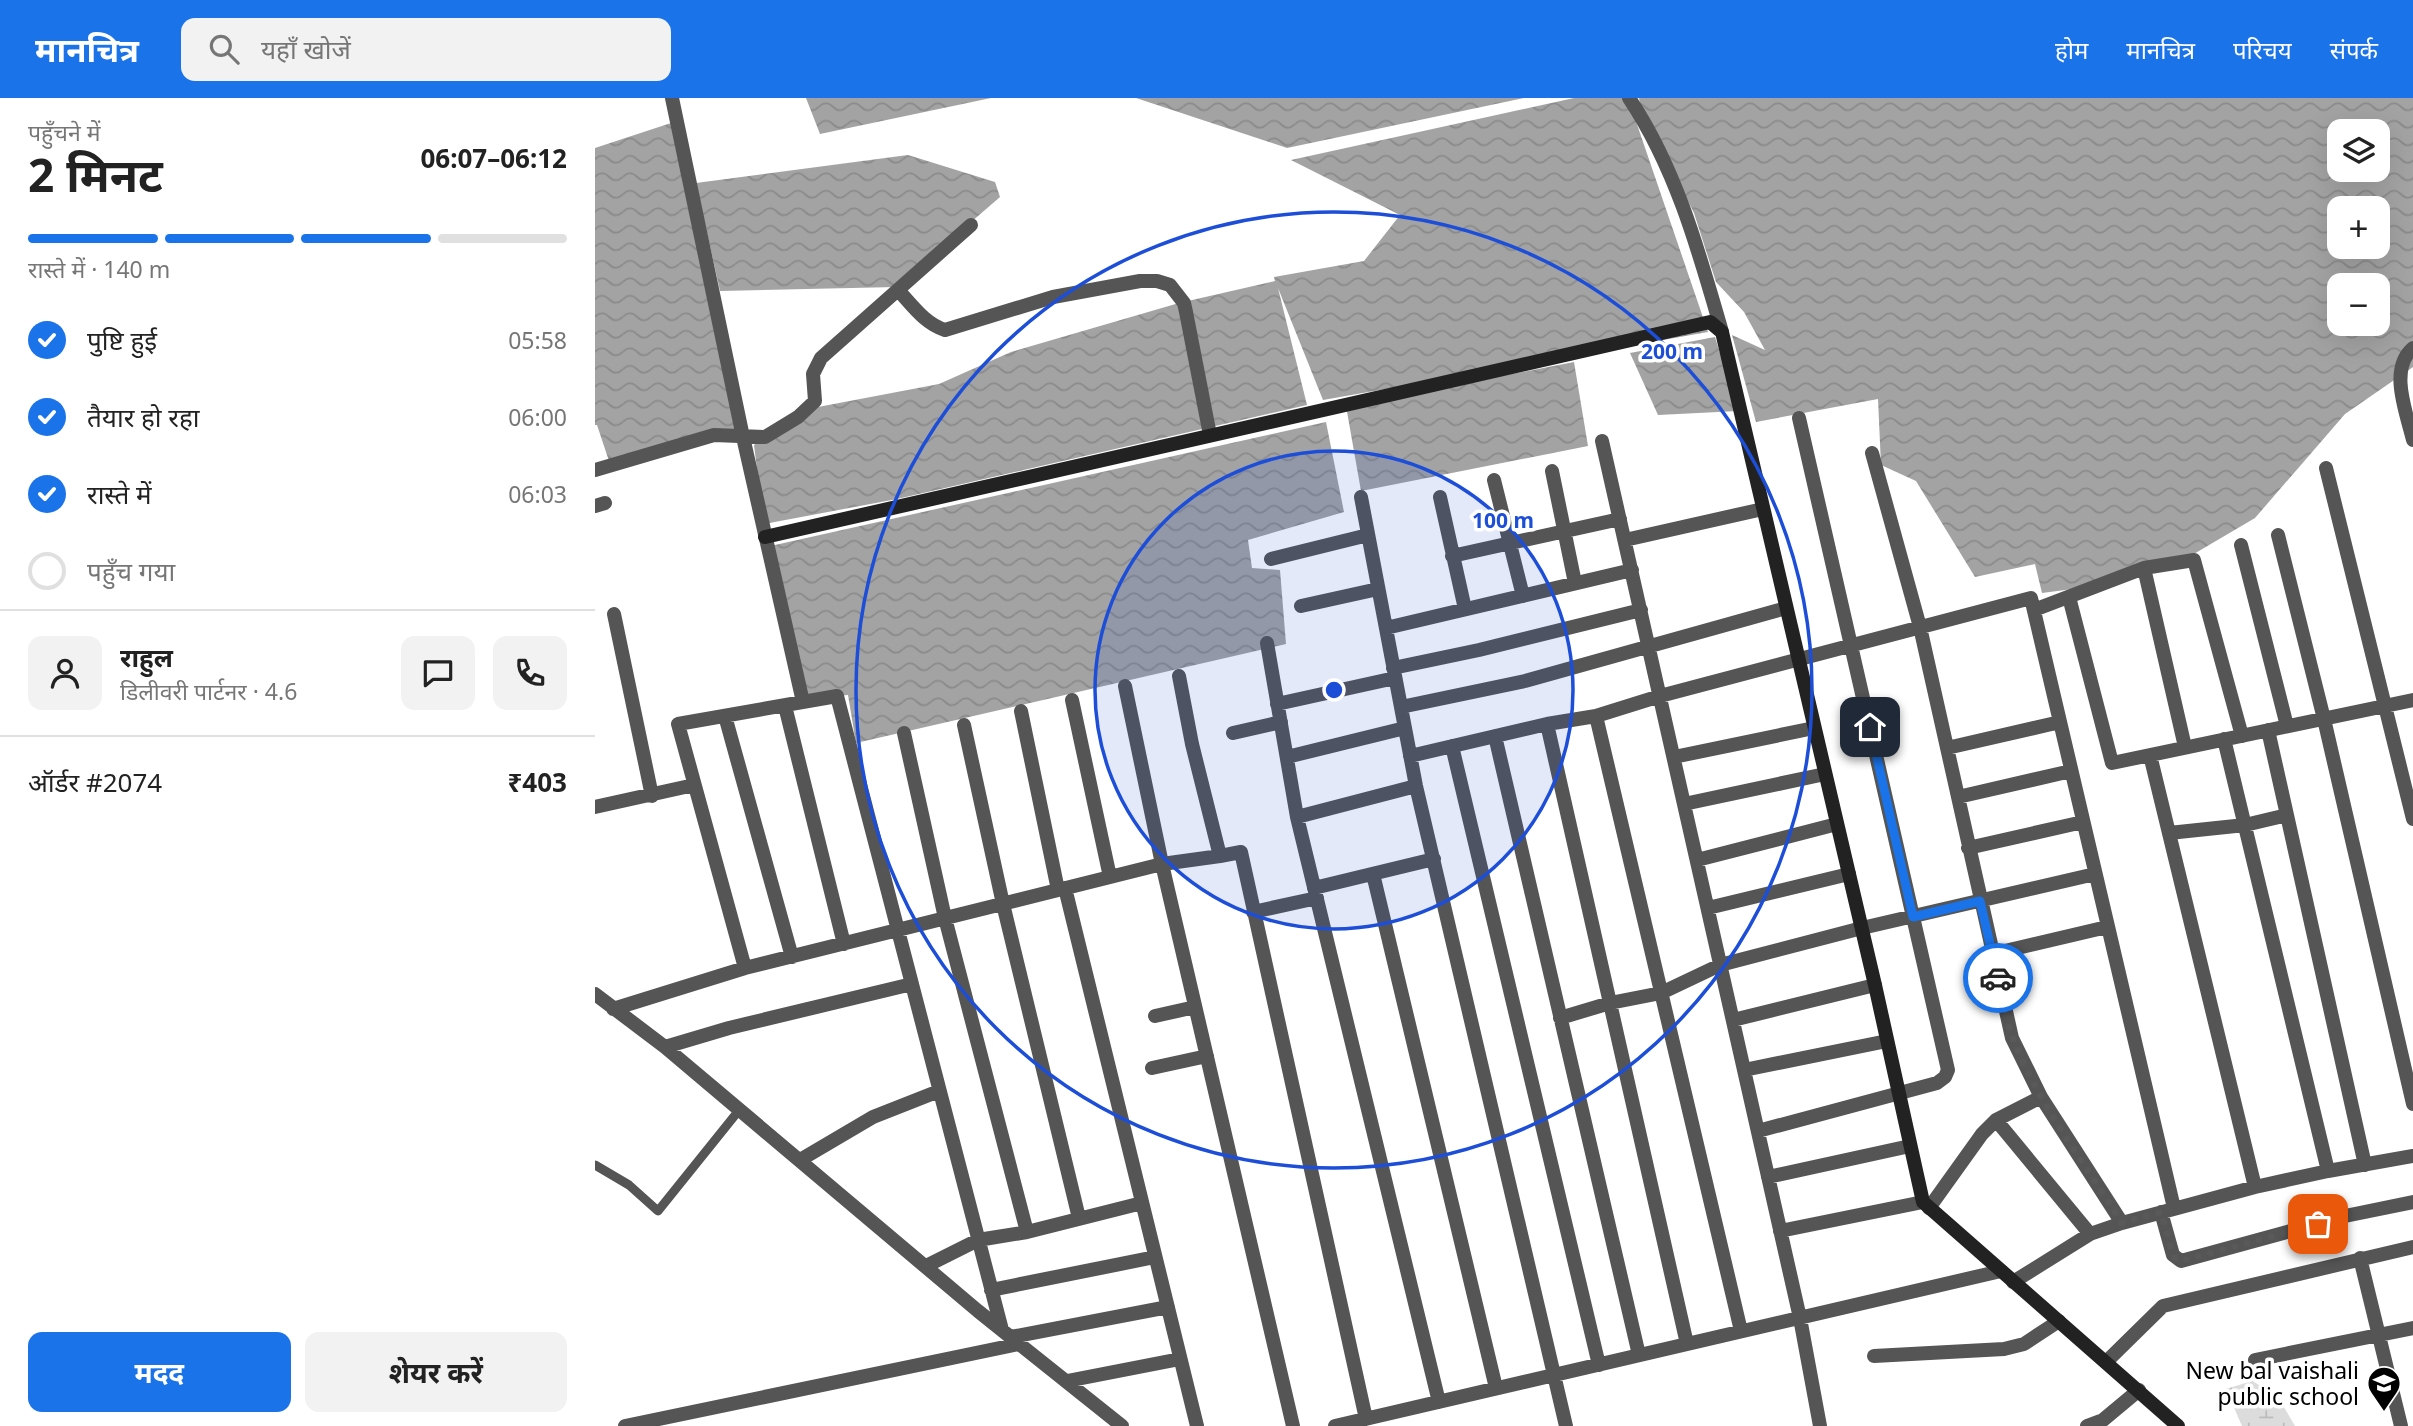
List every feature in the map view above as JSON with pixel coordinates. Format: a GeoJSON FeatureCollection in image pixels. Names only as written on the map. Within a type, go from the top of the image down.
{"type":"FeatureCollection","features":[{"type":"Feature","properties":{"kind":"street"},"geometry":{"type":"LineString","coordinates":[[673,98],[743,437],[803,702]]}},
{"type":"Feature","properties":{"kind":"street"},"geometry":{"type":"LineString","coordinates":[[1629,98],[1661,153],[1673,180],[1722,332],[1875,985],[1910,1146],[1926,1205],[2178,1426]]}},
{"type":"Feature","properties":{"kind":"street"},"geometry":{"type":"LineString","coordinates":[[595,470],[714,435],[765,436],[798,417],[815,401],[813,374],[821,358],[971,225]]}},
{"type":"Feature","properties":{"kind":"street"},"geometry":{"type":"LineString","coordinates":[[898,290],[922,316],[936,327],[945,330],[1052,297],[1140,281],[1157,281],[1170,285],[1184,303],[1210,435]]}},
{"type":"Feature","properties":{"kind":"street"},"geometry":{"type":"LineString","coordinates":[[765,537],[1710,322],[1722,332]]}},
{"type":"Feature","properties":{"kind":"street"},"geometry":{"type":"LineString","coordinates":[[2413,348],[2408,352],[2402,366],[2400,379],[2413,440]]}},
{"type":"Feature","properties":{"kind":"street"},"geometry":{"type":"LineString","coordinates":[[1758,1131],[1937,1083],[1945,1077],[1948,1070],[1799,418]]}},
{"type":"Feature","properties":{"kind":"street"},"geometry":{"type":"LineString","coordinates":[[1602,441],[1800,1318],[1820,1426]]}},
{"type":"Feature","properties":{"kind":"street"},"geometry":{"type":"LineString","coordinates":[[1872,453],[1920,627],[2012,1038],[2041,1097],[2122,1223]]}},
{"type":"Feature","properties":{"kind":"street"},"geometry":{"type":"LineString","coordinates":[[2326,468],[2413,819]]}},
{"type":"Feature","properties":{"kind":"street"},"geometry":{"type":"LineString","coordinates":[[1552,471],[1575,583]]}},
{"type":"Feature","properties":{"kind":"street"},"geometry":{"type":"LineString","coordinates":[[1494,480],[1523,596]]}},
{"type":"Feature","properties":{"kind":"street"},"geometry":{"type":"LineString","coordinates":[[1440,497],[1465,609]]}},
{"type":"Feature","properties":{"kind":"street"},"geometry":{"type":"LineString","coordinates":[[1361,498],[1416,786],[1566,1426]]}},
{"type":"Feature","properties":{"kind":"street"},"geometry":{"type":"LineString","coordinates":[[1625,540],[1763,509]]}},
{"type":"Feature","properties":{"kind":"street"},"geometry":{"type":"LineString","coordinates":[[1452,556],[1620,519]]}},
{"type":"Feature","properties":{"kind":"street"},"geometry":{"type":"LineString","coordinates":[[1271,559],[1368,535]]}},
{"type":"Feature","properties":{"kind":"street"},"geometry":{"type":"LineString","coordinates":[[2278,535],[2324,719],[2413,1104]]}},
{"type":"Feature","properties":{"kind":"street"},"geometry":{"type":"LineString","coordinates":[[2241,544],[2287,726]]}},
{"type":"Feature","properties":{"kind":"street"},"geometry":{"type":"LineString","coordinates":[[2034,610],[2144,568],[2194,560],[2242,736]]}},
{"type":"Feature","properties":{"kind":"street"},"geometry":{"type":"LineString","coordinates":[[2144,568],[2185,747]]}},
{"type":"Feature","properties":{"kind":"street"},"geometry":{"type":"LineString","coordinates":[[1386,628],[1632,570]]}},
{"type":"Feature","properties":{"kind":"street"},"geometry":{"type":"LineString","coordinates":[[1301,606],[1378,589]]}},
{"type":"Feature","properties":{"kind":"street"},"geometry":{"type":"LineString","coordinates":[[2069,597],[2112,763],[2413,700]]}},
{"type":"Feature","properties":{"kind":"street"},"geometry":{"type":"LineString","coordinates":[[1410,756],[1547,724],[1596,716],[1660,696],[2031,598],[2107,927],[2167,1210],[2173,1255],[2181,1261],[2345,1216],[2413,1202]]}},
{"type":"Feature","properties":{"kind":"street"},"geometry":{"type":"LineString","coordinates":[[1401,708],[1525,681],[1786,608]]}},
{"type":"Feature","properties":{"kind":"street"},"geometry":{"type":"LineString","coordinates":[[1277,704],[1641,610]]}},
{"type":"Feature","properties":{"kind":"street"},"geometry":{"type":"LineString","coordinates":[[614,614],[652,796]]}},
{"type":"Feature","properties":{"kind":"street"},"geometry":{"type":"LineString","coordinates":[[1267,643],[1297,817],[1439,1402]]}},
{"type":"Feature","properties":{"kind":"street"},"geometry":{"type":"LineString","coordinates":[[1179,676],[1192,744],[1220,856]]}},
{"type":"Feature","properties":{"kind":"street"},"geometry":{"type":"LineString","coordinates":[[1125,686],[1162,864],[1293,1426]]}},
{"type":"Feature","properties":{"kind":"street"},"geometry":{"type":"LineString","coordinates":[[745,968],[678,724],[837,696],[991,1290],[1011,1337]]}},
{"type":"Feature","properties":{"kind":"street"},"geometry":{"type":"LineString","coordinates":[[1072,700],[1110,877]]}},
{"type":"Feature","properties":{"kind":"street"},"geometry":{"type":"LineString","coordinates":[[785,706],[844,944]]}},
{"type":"Feature","properties":{"kind":"street"},"geometry":{"type":"LineString","coordinates":[[1021,711],[1061,889],[1197,1426]]}},
{"type":"Feature","properties":{"kind":"street"},"geometry":{"type":"LineString","coordinates":[[725,716],[792,957]]}},
{"type":"Feature","properties":{"kind":"street"},"geometry":{"type":"LineString","coordinates":[[1596,716],[1741,1331]]}},
{"type":"Feature","properties":{"kind":"street"},"geometry":{"type":"LineString","coordinates":[[1233,733],[1281,722]]}},
{"type":"Feature","properties":{"kind":"street"},"geometry":{"type":"LineString","coordinates":[[1947,748],[2060,722]]}},
{"type":"Feature","properties":{"kind":"street"},"geometry":{"type":"LineString","coordinates":[[1547,724],[1687,1344]]}},
{"type":"Feature","properties":{"kind":"street"},"geometry":{"type":"LineString","coordinates":[[964,725],[1003,904],[1079,1218]]}},
{"type":"Feature","properties":{"kind":"street"},"geometry":{"type":"LineString","coordinates":[[1674,757],[1814,727]]}},
{"type":"Feature","properties":{"kind":"street"},"geometry":{"type":"LineString","coordinates":[[1287,757],[1405,728]]}},
{"type":"Feature","properties":{"kind":"street"},"geometry":{"type":"LineString","coordinates":[[2268,730],[2365,1165]]}},
{"type":"Feature","properties":{"kind":"street"},"geometry":{"type":"LineString","coordinates":[[904,733],[945,918],[1027,1232]]}},
{"type":"Feature","properties":{"kind":"street"},"geometry":{"type":"LineString","coordinates":[[1495,736],[1639,1355]]}},
{"type":"Feature","properties":{"kind":"street"},"geometry":{"type":"LineString","coordinates":[[2224,739],[2328,1171]]}},
{"type":"Feature","properties":{"kind":"street"},"geometry":{"type":"LineString","coordinates":[[1452,746],[1599,1365]]}},
{"type":"Feature","properties":{"kind":"street"},"geometry":{"type":"LineString","coordinates":[[2150,755],[2255,1188]]}},
{"type":"Feature","properties":{"kind":"street"},"geometry":{"type":"LineString","coordinates":[[1958,797],[2071,771]]}},
{"type":"Feature","properties":{"kind":"street"},"geometry":{"type":"LineString","coordinates":[[1684,804],[1825,774]]}},
{"type":"Feature","properties":{"kind":"street"},"geometry":{"type":"LineString","coordinates":[[595,807],[694,785]]}},
{"type":"Feature","properties":{"kind":"street"},"geometry":{"type":"LineString","coordinates":[[1297,817],[1416,786]]}},
{"type":"Feature","properties":{"kind":"street"},"geometry":{"type":"LineString","coordinates":[[2169,833],[2245,825],[2287,815]]}},
{"type":"Feature","properties":{"kind":"street"},"geometry":{"type":"LineString","coordinates":[[1968,848],[2083,822]]}},
{"type":"Feature","properties":{"kind":"street"},"geometry":{"type":"LineString","coordinates":[[1697,860],[1837,824]]}},
{"type":"Feature","properties":{"kind":"street"},"geometry":{"type":"LineString","coordinates":[[613,1009],[745,968],[1162,864],[1241,852],[1366,1419]]}},
{"type":"Feature","properties":{"kind":"street"},"geometry":{"type":"LineString","coordinates":[[1253,912],[1373,874],[1434,859]]}},
{"type":"Feature","properties":{"kind":"street"},"geometry":{"type":"LineString","coordinates":[[1373,874],[1496,1388]]}},
{"type":"Feature","properties":{"kind":"street"},"geometry":{"type":"LineString","coordinates":[[1708,908],[1849,874]]}},
{"type":"Feature","properties":{"kind":"street"},"geometry":{"type":"LineString","coordinates":[[1560,1018],[1610,1003],[1661,993],[1720,965],[2095,874]]}},
{"type":"Feature","properties":{"kind":"street"},"geometry":{"type":"LineString","coordinates":[[1993,954],[2107,927]]}},
{"type":"Feature","properties":{"kind":"street"},"geometry":{"type":"LineString","coordinates":[[665,1047],[729,1028],[912,984]]}},
{"type":"Feature","properties":{"kind":"street"},"geometry":{"type":"LineString","coordinates":[[1733,1020],[1875,985]]}},
{"type":"Feature","properties":{"kind":"street"},"geometry":{"type":"LineString","coordinates":[[595,995],[665,1047],[1011,1337],[1122,1426]]}},
{"type":"Feature","properties":{"kind":"street"},"geometry":{"type":"LineString","coordinates":[[1154,1016],[1195,1007]]}},
{"type":"Feature","properties":{"kind":"street"},"geometry":{"type":"LineString","coordinates":[[1744,1070],[1887,1041]]}},
{"type":"Feature","properties":{"kind":"street"},"geometry":{"type":"LineString","coordinates":[[1152,1068],[1207,1056]]}},
{"type":"Feature","properties":{"kind":"street"},"geometry":{"type":"LineString","coordinates":[[800,1160],[873,1117],[939,1091]]}},
{"type":"Feature","properties":{"kind":"street"},"geometry":{"type":"LineString","coordinates":[[1780,1231],[1926,1205],[1996,1120],[2041,1097]]}},
{"type":"Feature","properties":{"kind":"street"},"geometry":{"type":"LineString","coordinates":[[1996,1120],[2089,1234]]}},
{"type":"Feature","properties":{"kind":"street"},"geometry":{"type":"LineString","coordinates":[[1768,1177],[1910,1146]]}},
{"type":"Feature","properties":{"kind":"street"},"geometry":{"type":"LineString","coordinates":[[2013,1282],[2089,1234],[2122,1223],[2328,1171],[2413,1156]]}},
{"type":"Feature","properties":{"kind":"street"},"geometry":{"type":"LineString","coordinates":[[926,1266],[978,1240],[1027,1232],[1142,1203]]}},
{"type":"Feature","properties":{"kind":"street"},"geometry":{"type":"LineString","coordinates":[[2106,1362],[2163,1306],[2413,1247]]}},
{"type":"Feature","properties":{"kind":"street"},"geometry":{"type":"LineString","coordinates":[[991,1290],[1155,1257]]}},
{"type":"Feature","properties":{"kind":"street"},"geometry":{"type":"LineString","coordinates":[[2360,1258],[2404,1418]]}},
{"type":"Feature","properties":{"kind":"street"},"geometry":{"type":"LineString","coordinates":[[1335,1426],[2001,1271]]}},
{"type":"Feature","properties":{"kind":"street"},"geometry":{"type":"LineString","coordinates":[[625,1426],[1011,1337],[1168,1307]]}},
{"type":"Feature","properties":{"kind":"street"},"geometry":{"type":"LineString","coordinates":[[1874,1356],[2004,1349],[2024,1344],[2059,1321]]}},
{"type":"Feature","properties":{"kind":"street"},"geometry":{"type":"LineString","coordinates":[[2255,1360],[2413,1328]]}},
{"type":"Feature","properties":{"kind":"street"},"geometry":{"type":"LineString","coordinates":[[1067,1381],[1180,1359]]}},
{"type":"Feature","properties":{"kind":"street"},"geometry":{"type":"LineString","coordinates":[[2087,1426],[2103,1420],[2139,1390]]}},
{"type":"Feature","properties":{"kind":"lane"},"geometry":{"type":"LineString","coordinates":[[595,1165],[629,1185],[658,1211],[740,1109]]}},
{"type":"Feature","properties":{"kind":"green space"},"geometry":{"type":"Polygon","coordinates":[[[2252,1381],[2277,1395],[2295,1426],[2242,1426],[2226,1389],[2252,1381]]]}},
{"type":"Feature","properties":{"kind":"water"},"geometry":{"type":"Polygon","coordinates":[[[806,98],[991,98],[820,134],[806,98]]]}},
{"type":"Feature","properties":{"kind":"water"},"geometry":{"type":"Polygon","coordinates":[[[1136,98],[1524,98],[1287,148],[1136,98]]]}},
{"type":"Feature","properties":{"kind":"water"},"geometry":{"type":"Polygon","coordinates":[[[1574,98],[1628,98],[1708,332],[1323,400],[1278,288],[1307,405],[897,499],[764,524],[754,445],[818,407],[939,384],[1011,352],[1179,303],[1275,281],[1274,277],[1364,261],[1400,215],[1291,160],[1574,98]]]}},
{"type":"Feature","properties":{"kind":"water"},"geometry":{"type":"Polygon","coordinates":[[[1639,98],[2413,98],[2413,367],[2345,414],[2255,518],[2187,558],[2088,587],[2042,593],[2035,564],[1975,577],[1916,481],[1881,465],[1878,399],[1756,422],[1732,335],[1765,350],[1744,312],[1716,282],[1694,213],[1641,109],[1639,98]]]}},
{"type":"Feature","properties":{"kind":"water"},"geometry":{"type":"Polygon","coordinates":[[[671,123],[740,428],[609,461],[595,425],[595,148],[671,123]]]}},
{"type":"Feature","properties":{"kind":"water"},"geometry":{"type":"Polygon","coordinates":[[[908,155],[995,182],[1000,197],[896,287],[720,291],[696,183],[908,155]]]}},
{"type":"Feature","properties":{"kind":"water"},"geometry":{"type":"Polygon","coordinates":[[[1715,337],[1738,411],[1658,415],[1630,353],[1715,337]]]}},
{"type":"Feature","properties":{"kind":"water"},"geometry":{"type":"Polygon","coordinates":[[[1574,362],[1588,446],[1361,491],[1346,406],[1574,362]]]}},
{"type":"Feature","properties":{"kind":"water"},"geometry":{"type":"Polygon","coordinates":[[[1326,422],[1344,512],[1248,540],[1252,568],[1280,570],[1286,644],[856,743],[848,695],[799,699],[766,547],[1326,422]]]}},
{"type":"Feature","properties":{"kind":"way so far"},"geometry":{"type":"LineString","coordinates":[[1998,978],[2012,1038],[2024,1065],[2041,1097],[2122,1223],[2161,1212],[2173,1255],[2181,1261],[2318,1224]]}},
{"type":"Feature","properties":{"kind":"place","name":"New bal vaishali public school"},"geometry":{"type":"Point","coordinates":[2384,1413]}},
{"type":"Feature","properties":{"kind":"route"},"geometry":{"type":"LineString","coordinates":[[1870,727],[1913,917],[1980,901],[1998,978]]}}]}
